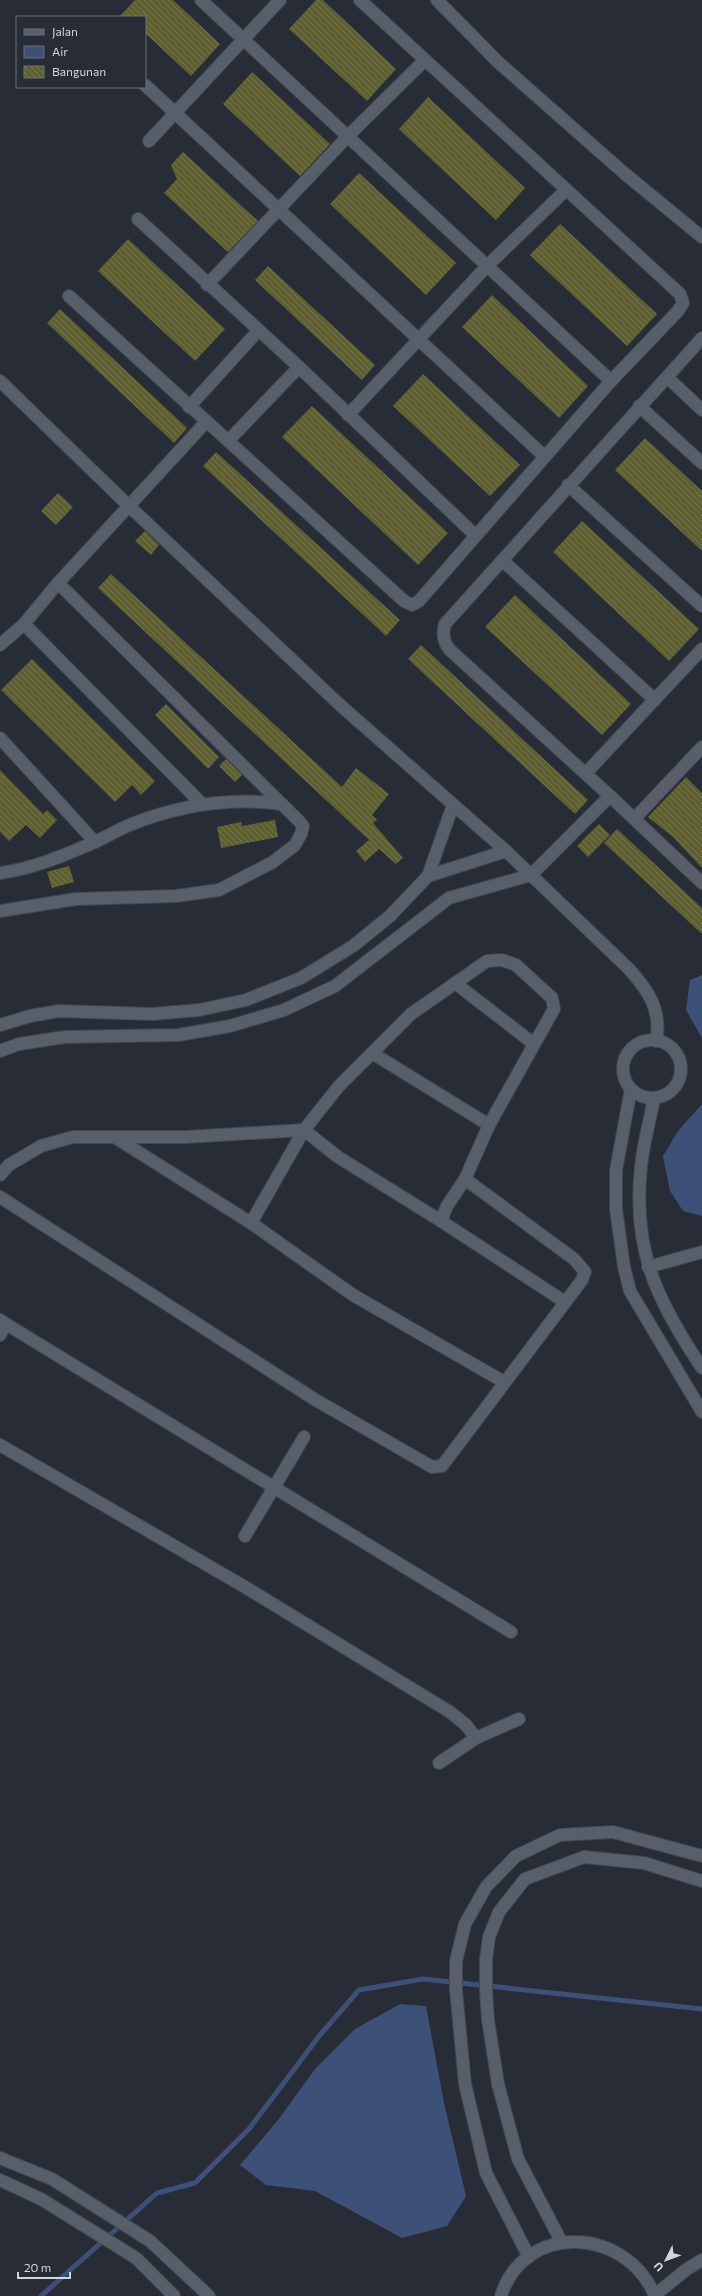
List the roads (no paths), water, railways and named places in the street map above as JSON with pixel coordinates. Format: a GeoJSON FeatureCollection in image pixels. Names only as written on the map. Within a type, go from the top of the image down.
{"type":"FeatureCollection","features":[{"type":"Feature","properties":{"kind":"street"},"geometry":{"type":"LineString","coordinates":[[201,0],[349,135],[610,380]]}},
{"type":"Feature","properties":{"kind":"street"},"geometry":{"type":"LineString","coordinates":[[149,141],[242,39],[280,0]]}},
{"type":"Feature","properties":{"kind":"street"},"geometry":{"type":"LineString","coordinates":[[69,296],[189,407],[229,440],[404,601],[412,605],[419,601],[474,535],[610,380],[678,311],[682,303],[680,294],[360,0]]}},
{"type":"Feature","properties":{"kind":"street"},"geometry":{"type":"LineString","coordinates":[[437,0],[498,62],[624,173],[702,237]]}},
{"type":"Feature","properties":{"kind":"street"},"geometry":{"type":"LineString","coordinates":[[208,285],[349,135],[425,60]]}},
{"type":"Feature","properties":{"kind":"street"},"geometry":{"type":"LineString","coordinates":[[146,86],[417,340],[544,456]]}},
{"type":"Feature","properties":{"kind":"street"},"geometry":{"type":"LineString","coordinates":[[348,415],[488,265],[566,190]]}},
{"type":"Feature","properties":{"kind":"street"},"geometry":{"type":"LineString","coordinates":[[138,219],[298,367],[474,535]]}},
{"type":"Feature","properties":{"kind":"street"},"geometry":{"type":"LineString","coordinates":[[189,407],[258,331]]}},
{"type":"Feature","properties":{"kind":"street"},"geometry":{"type":"LineString","coordinates":[[702,338],[668,378],[639,406],[445,624],[443,632],[445,644],[635,818],[702,883]]}},
{"type":"Feature","properties":{"kind":"street"},"geometry":{"type":"LineString","coordinates":[[229,440],[298,367]]}},
{"type":"Feature","properties":{"kind":"street"},"geometry":{"type":"LineString","coordinates":[[668,378],[702,410]]}},
{"type":"Feature","properties":{"kind":"street"},"geometry":{"type":"LineString","coordinates":[[0,381],[129,506],[340,705],[531,875],[644,986],[654,1002],[659,1026],[656,1041]]}},
{"type":"Feature","properties":{"kind":"street"},"geometry":{"type":"LineString","coordinates":[[639,406],[702,463]]}},
{"type":"Feature","properties":{"kind":"street"},"geometry":{"type":"LineString","coordinates":[[0,645],[24,624],[58,583],[206,422]]}},
{"type":"Feature","properties":{"kind":"street"},"geometry":{"type":"LineString","coordinates":[[568,485],[702,606]]}},
{"type":"Feature","properties":{"kind":"street"},"geometry":{"type":"LineString","coordinates":[[502,560],[655,700]]}},
{"type":"Feature","properties":{"kind":"street"},"geometry":{"type":"LineString","coordinates":[[0,911],[76,899],[176,896],[219,890],[273,862],[295,845],[301,834],[303,826],[58,583]]}},
{"type":"Feature","properties":{"kind":"street"},"geometry":{"type":"LineString","coordinates":[[24,624],[202,804]]}},
{"type":"Feature","properties":{"kind":"street"},"geometry":{"type":"LineString","coordinates":[[586,773],[702,649]]}},
{"type":"Feature","properties":{"kind":"street"},"geometry":{"type":"LineString","coordinates":[[0,738],[96,842]]}},
{"type":"Feature","properties":{"kind":"street"},"geometry":{"type":"LineString","coordinates":[[635,818],[702,747]]}},
{"type":"Feature","properties":{"kind":"street"},"geometry":{"type":"LineString","coordinates":[[0,1051],[19,1044],[65,1037],[178,1035],[230,1026],[284,1010],[335,986],[449,898],[531,875],[610,796]]}},
{"type":"Feature","properties":{"kind":"street"},"geometry":{"type":"LineString","coordinates":[[0,873],[43,862],[96,842],[128,826],[202,804],[257,801],[282,804]]}},
{"type":"Feature","properties":{"kind":"street"},"geometry":{"type":"LineString","coordinates":[[0,1025],[30,1016],[59,1011],[88,1010],[152,1014],[199,1010],[246,1000],[302,978],[353,946],[390,916],[428,876],[453,805]]}},
{"type":"Feature","properties":{"kind":"street"},"geometry":{"type":"LineString","coordinates":[[428,876],[506,852]]}},
{"type":"Feature","properties":{"kind":"street"},"geometry":{"type":"LineString","coordinates":[[251,1223],[304,1130],[339,1086],[412,1014],[487,961],[502,960],[516,965],[552,998],[555,1004],[554,1009],[489,1125],[464,1179],[447,1206],[441,1220]]}},
{"type":"Feature","properties":{"kind":"street"},"geometry":{"type":"LineString","coordinates":[[455,983],[534,1044]]}},
{"type":"Feature","properties":{"kind":"street"},"geometry":{"type":"LineString","coordinates":[[648,1040],[656,1041],[671,1047],[677,1054],[681,1070],[678,1082],[670,1092],[654,1098],[646,1098],[632,1089],[624,1076],[625,1060],[634,1047],[648,1040]]}},
{"type":"Feature","properties":{"kind":"street"},"geometry":{"type":"LineString","coordinates":[[372,1053],[489,1125]]}},
{"type":"Feature","properties":{"kind":"street"},"geometry":{"type":"LineString","coordinates":[[632,1089],[616,1170],[616,1209],[624,1267],[630,1291],[702,1412]]}},
{"type":"Feature","properties":{"kind":"street"},"geometry":{"type":"LineString","coordinates":[[654,1098],[640,1167],[640,1224],[648,1267],[660,1300],[702,1368]]}},
{"type":"Feature","properties":{"kind":"street"},"geometry":{"type":"LineString","coordinates":[[0,1176],[9,1165],[41,1146],[73,1137],[186,1138],[304,1130],[338,1157],[441,1220],[565,1302]]}},
{"type":"Feature","properties":{"kind":"street"},"geometry":{"type":"LineString","coordinates":[[115,1138],[251,1223],[353,1295],[504,1382]]}},
{"type":"Feature","properties":{"kind":"street"},"geometry":{"type":"LineString","coordinates":[[0,1197],[314,1399],[432,1468],[442,1466],[582,1280],[585,1272],[574,1259],[464,1179]]}},
{"type":"Feature","properties":{"kind":"street"},"geometry":{"type":"LineString","coordinates":[[648,1267],[702,1252]]}},
{"type":"Feature","properties":{"kind":"street"},"geometry":{"type":"LineString","coordinates":[[0,1335],[3,1322],[511,1632]]}},
{"type":"Feature","properties":{"kind":"street"},"geometry":{"type":"LineString","coordinates":[[244,1536],[275,1488],[304,1437]]}},
{"type":"Feature","properties":{"kind":"street"},"geometry":{"type":"LineString","coordinates":[[0,1445],[245,1587],[450,1712],[466,1725],[476,1738]]}},
{"type":"Feature","properties":{"kind":"street"},"geometry":{"type":"LineString","coordinates":[[438,1763],[476,1738],[519,1719]]}},
{"type":"Feature","properties":{"kind":"street"},"geometry":{"type":"LineString","coordinates":[[529,2257],[486,2173],[465,2084],[456,1990],[456,1961],[465,1924],[486,1887],[516,1856],[560,1834],[613,1832],[702,1856]]}},
{"type":"Feature","properties":{"kind":"street"},"geometry":{"type":"LineString","coordinates":[[562,2243],[518,2159],[498,2084],[488,2020],[486,1960],[489,1936],[499,1912],[525,1879],[584,1857],[644,1864],[702,1881]]}},
{"type":"Feature","properties":{"kind":"street"},"geometry":{"type":"LineString","coordinates":[[0,2158],[52,2179],[150,2241],[209,2296]]}},
{"type":"Feature","properties":{"kind":"street"},"geometry":{"type":"LineString","coordinates":[[0,2180],[41,2199],[136,2258],[174,2296]]}},
{"type":"Feature","properties":{"kind":"street"},"geometry":{"type":"LineString","coordinates":[[501,2296],[514,2272],[529,2257],[547,2247],[562,2243],[586,2242],[604,2246],[621,2253],[635,2265],[647,2279],[655,2296],[687,2269],[702,2260]]}},
{"type":"Feature","properties":{"kind":"water"},"geometry":{"type":"Polygon","coordinates":[[[702,975],[702,1038],[686,1010],[690,980],[702,975]]]}},
{"type":"Feature","properties":{"kind":"water"},"geometry":{"type":"Polygon","coordinates":[[[702,1104],[702,1216],[683,1211],[670,1191],[663,1156],[678,1131],[702,1104]]]}},
{"type":"Feature","properties":{"kind":"water"},"geometry":{"type":"Polygon","coordinates":[[[400,2004],[426,2006],[444,2103],[466,2196],[447,2226],[402,2238],[315,2191],[266,2185],[240,2165],[278,2120],[315,2069],[355,2029],[400,2004]]]}},
{"type":"Feature","properties":{"kind":"waterway"},"geometry":{"type":"LineString","coordinates":[[41,2296],[157,2193],[195,2183],[249,2129],[320,2035],[359,1990],[423,1979],[702,2009]]}}]}
